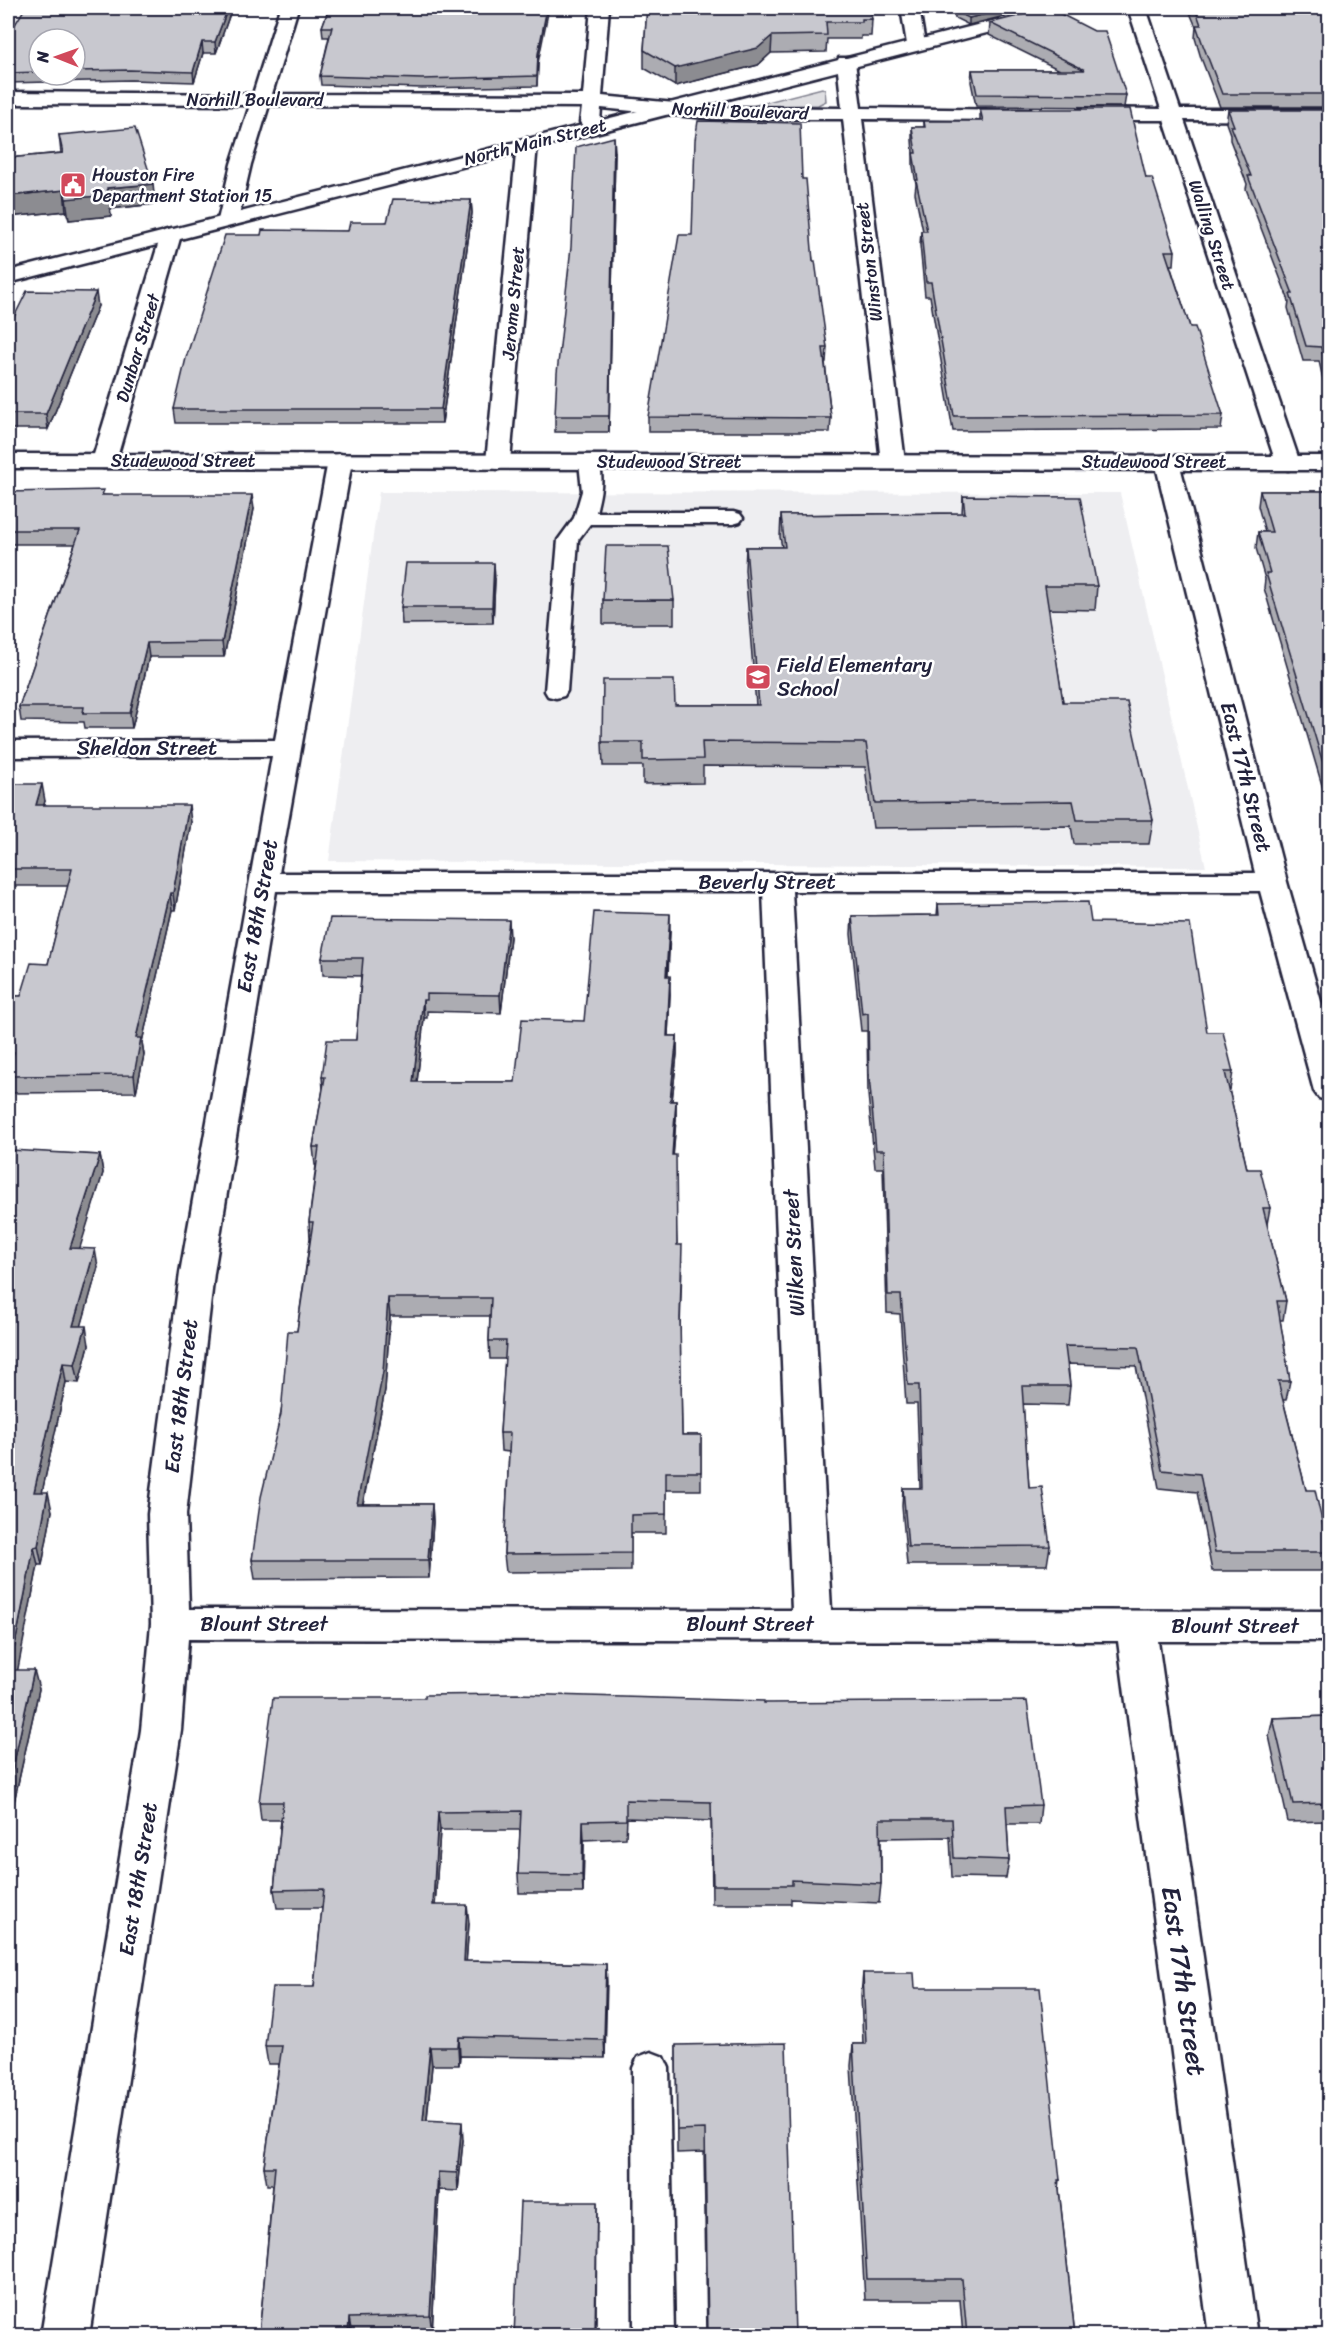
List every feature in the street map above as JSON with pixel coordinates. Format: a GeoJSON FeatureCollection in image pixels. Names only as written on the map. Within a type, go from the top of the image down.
{"type":"FeatureCollection","features":[{"type":"Feature","properties":{"kind":"street"},"geometry":{"type":"LineString","coordinates":[[228,220],[241,164],[289,8]]}},
{"type":"Feature","properties":{"kind":"street"},"geometry":{"type":"LineString","coordinates":[[590,128],[600,8]]}},
{"type":"Feature","properties":{"kind":"street"},"geometry":{"type":"LineString","coordinates":[[910,8],[916,44]]}},
{"type":"Feature","properties":{"kind":"street","name":"North Main Street"},"geometry":{"type":"LineString","coordinates":[[8,277],[1063,8]]}},
{"type":"Feature","properties":{"kind":"street","name":"Walling Street"},"geometry":{"type":"LineString","coordinates":[[1137,8],[1288,463]]}},
{"type":"Feature","properties":{"kind":"street","name":"Winston Street"},"geometry":{"type":"LineString","coordinates":[[846,62],[893,462]]}},
{"type":"Feature","properties":{"kind":"street","name":"Norhill Boulevard"},"geometry":{"type":"LineString","coordinates":[[8,98],[592,100],[716,114],[1040,114]]}},
{"type":"Feature","properties":{"kind":"street"},"geometry":{"type":"LineString","coordinates":[[1063,114],[1329,115]]}},
{"type":"Feature","properties":{"kind":"street","name":"Jerome Street"},"geometry":{"type":"LineString","coordinates":[[498,462],[527,144]]}},
{"type":"Feature","properties":{"kind":"street","name":"Dunbar Street"},"geometry":{"type":"LineString","coordinates":[[104,461],[171,235]]}},
{"type":"Feature","properties":{"kind":"street","name":"Studewood Street"},"geometry":{"type":"LineString","coordinates":[[8,461],[1329,463]]}},
{"type":"Feature","properties":{"kind":"street","name":"East 18th Street"},"geometry":{"type":"LineString","coordinates":[[65,2336],[161,1730],[170,1624],[167,1514],[197,1273],[263,882],[340,461]]}},
{"type":"Feature","properties":{"kind":"street","name":"East 17th Street"},"geometry":{"type":"LineString","coordinates":[[1167,462],[1272,882],[1329,1091]]}},
{"type":"Feature","properties":{"kind":"street","name":"Sheldon Street"},"geometry":{"type":"LineString","coordinates":[[8,748],[287,748]]}},
{"type":"Feature","properties":{"kind":"street","name":"Beverly Street"},"geometry":{"type":"LineString","coordinates":[[263,882],[1272,882]]}},
{"type":"Feature","properties":{"kind":"street","name":"Wilken Street"},"geometry":{"type":"LineString","coordinates":[[777,882],[812,1623]]}},
{"type":"Feature","properties":{"kind":"street","name":"Blount Street"},"geometry":{"type":"LineString","coordinates":[[170,1624],[812,1623],[1329,1626]]}},
{"type":"Feature","properties":{"kind":"street","name":"East 17th Street"},"geometry":{"type":"LineString","coordinates":[[1136,1626],[1233,2336]]}},
{"type":"Feature","properties":{"kind":"lane"},"geometry":{"type":"LineString","coordinates":[[556,691],[568,540],[584,518],[592,491],[589,462]]}},
{"type":"Feature","properties":{"kind":"lane"},"geometry":{"type":"LineString","coordinates":[[584,518],[733,518]]}},
{"type":"Feature","properties":{"kind":"lane"},"geometry":{"type":"LineString","coordinates":[[651,2068],[654,2336]]}},
{"type":"Feature","properties":{"kind":"shaded area"},"geometry":{"type":"Polygon","coordinates":[[[822,88],[825,90],[826,101],[818,105],[752,106],[822,88]]]}},
{"type":"Feature","properties":{"kind":"shaded area","name":"Field Elementary School"},"geometry":{"type":"Polygon","coordinates":[[[379,492],[1120,493],[1206,867],[329,861],[379,492]]]}},
{"type":"Feature","properties":{"kind":"building"},"geometry":{"type":"Polygon","coordinates":[[[25,8],[228,8],[215,42],[202,42],[193,72],[87,71],[87,27],[27,27],[27,72],[8,73],[8,36],[25,8]]]}},
{"type":"Feature","properties":{"kind":"building"},"geometry":{"type":"Polygon","coordinates":[[[329,8],[547,8],[538,54],[537,76],[422,79],[320,76],[332,27],[322,27],[329,8]]]}},
{"type":"Feature","properties":{"kind":"building"},"geometry":{"type":"Polygon","coordinates":[[[647,8],[870,8],[872,19],[862,19],[862,22],[826,22],[827,35],[772,36],[758,48],[675,68],[644,50],[647,8]]]}},
{"type":"Feature","properties":{"kind":"building"},"geometry":{"type":"Polygon","coordinates":[[[955,8],[1011,8],[969,18],[956,12],[955,8]]]}},
{"type":"Feature","properties":{"kind":"building"},"geometry":{"type":"Polygon","coordinates":[[[1049,8],[1094,31],[1105,31],[1126,95],[977,94],[972,70],[1085,70],[990,23],[1049,8]]]}},
{"type":"Feature","properties":{"kind":"building"},"geometry":{"type":"Polygon","coordinates":[[[1195,8],[1329,8],[1329,94],[1222,94],[1196,25],[1201,25],[1195,8]]]}},
{"type":"Feature","properties":{"kind":"building"},"geometry":{"type":"Polygon","coordinates":[[[980,109],[1130,109],[1146,178],[1152,178],[1175,251],[1165,251],[1190,327],[1195,327],[1223,415],[954,416],[931,282],[926,282],[921,231],[927,231],[916,180],[918,180],[913,153],[916,153],[912,127],[925,127],[924,121],[983,121],[980,109]]]}},
{"type":"Feature","properties":{"kind":"building"},"geometry":{"type":"Polygon","coordinates":[[[1228,110],[1329,110],[1329,383],[1321,347],[1306,346],[1290,294],[1293,294],[1248,176],[1251,176],[1231,126],[1234,126],[1228,110]]]}},
{"type":"Feature","properties":{"kind":"building"},"geometry":{"type":"Polygon","coordinates":[[[698,121],[800,123],[802,179],[806,179],[813,261],[815,261],[827,348],[823,348],[831,418],[648,417],[679,235],[692,235],[695,140],[698,121]]]}},
{"type":"Feature","properties":{"kind":"building"},"geometry":{"type":"Polygon","coordinates":[[[135,128],[153,184],[107,188],[109,195],[66,199],[64,190],[8,196],[8,158],[63,153],[59,135],[135,128]]]}},
{"type":"Feature","properties":{"kind":"building"},"geometry":{"type":"Polygon","coordinates":[[[614,137],[609,416],[555,416],[557,373],[571,247],[576,147],[614,137]]]}},
{"type":"Feature","properties":{"kind":"building"},"geometry":{"type":"Polygon","coordinates":[[[393,199],[471,200],[441,409],[174,409],[186,358],[225,235],[261,235],[262,230],[348,231],[350,222],[387,222],[393,199]]]}},
{"type":"Feature","properties":{"kind":"building"},"geometry":{"type":"Polygon","coordinates":[[[27,291],[96,292],[46,414],[8,414],[8,317],[14,317],[27,291]]]}},
{"type":"Feature","properties":{"kind":"building"},"geometry":{"type":"Polygon","coordinates":[[[104,490],[102,495],[252,495],[222,642],[147,643],[130,713],[83,713],[84,707],[19,707],[80,530],[8,530],[8,492],[104,490]]]}},
{"type":"Feature","properties":{"kind":"building"},"geometry":{"type":"Polygon","coordinates":[[[1260,491],[1329,491],[1329,783],[1266,573],[1270,573],[1258,532],[1272,532],[1260,491]]]}},
{"type":"Feature","properties":{"kind":"building"},"geometry":{"type":"Polygon","coordinates":[[[963,496],[1080,497],[1097,586],[1045,586],[1063,702],[1127,702],[1153,820],[1077,820],[1073,801],[875,803],[866,743],[702,742],[703,759],[643,760],[643,742],[602,742],[603,680],[674,680],[675,705],[759,705],[746,547],[785,547],[781,515],[965,513],[963,496]]]}},
{"type":"Feature","properties":{"kind":"building"},"geometry":{"type":"Polygon","coordinates":[[[606,546],[668,546],[674,600],[603,600],[606,546]]]}},
{"type":"Feature","properties":{"kind":"building"},"geometry":{"type":"Polygon","coordinates":[[[406,563],[494,563],[492,607],[401,607],[406,563]]]}},
{"type":"Feature","properties":{"kind":"building"},"geometry":{"type":"Polygon","coordinates":[[[8,784],[42,784],[36,805],[189,805],[173,893],[170,893],[136,1038],[141,1038],[134,1075],[8,1076],[14,1052],[8,1052],[8,996],[21,996],[31,963],[48,964],[72,869],[8,869],[8,784]]]}},
{"type":"Feature","properties":{"kind":"building"},"geometry":{"type":"Polygon","coordinates":[[[1088,902],[1091,922],[1190,924],[1207,1032],[1223,1032],[1233,1072],[1225,1072],[1247,1169],[1260,1169],[1270,1208],[1263,1208],[1286,1301],[1277,1301],[1290,1381],[1278,1381],[1306,1490],[1315,1490],[1329,1552],[1215,1552],[1200,1474],[1162,1470],[1138,1347],[1065,1346],[1070,1386],[1022,1386],[1029,1488],[1042,1487],[1050,1546],[908,1547],[903,1488],[922,1488],[919,1385],[908,1385],[901,1295],[888,1295],[884,1150],[876,1150],[869,1076],[868,1013],[862,1014],[852,916],[939,915],[938,904],[1088,902]]]}},
{"type":"Feature","properties":{"kind":"building"},"geometry":{"type":"Polygon","coordinates":[[[594,912],[670,914],[666,976],[670,976],[667,1036],[677,1036],[670,1101],[676,1101],[672,1155],[676,1155],[677,1245],[682,1245],[680,1318],[682,1435],[701,1435],[701,1472],[666,1472],[666,1514],[631,1515],[631,1553],[504,1554],[510,1433],[500,1433],[506,1341],[489,1341],[491,1298],[388,1298],[383,1372],[357,1504],[432,1504],[428,1560],[252,1560],[261,1497],[281,1414],[288,1331],[297,1331],[313,1222],[309,1222],[319,1147],[313,1147],[325,1077],[322,1077],[327,1040],[356,1040],[363,958],[322,958],[330,918],[509,920],[500,995],[426,994],[426,1000],[423,1000],[413,1082],[515,1082],[522,1019],[584,1021],[594,912]]]}},
{"type":"Feature","properties":{"kind":"building"},"geometry":{"type":"Polygon","coordinates":[[[8,1151],[100,1155],[70,1248],[95,1249],[73,1326],[86,1326],[75,1364],[63,1363],[34,1492],[48,1492],[38,1546],[34,1547],[10,1670],[34,1670],[8,1790],[8,1151]]]}},
{"type":"Feature","properties":{"kind":"building"},"geometry":{"type":"Polygon","coordinates":[[[517,1694],[764,1701],[764,1703],[1027,1701],[1041,1805],[1006,1806],[1009,1860],[954,1858],[952,1819],[880,1819],[881,1884],[792,1880],[792,1885],[713,1885],[711,1802],[626,1800],[626,1820],[583,1821],[582,1875],[518,1874],[521,1811],[438,1812],[433,1905],[467,1905],[464,1961],[606,1964],[604,2040],[459,2037],[458,2047],[430,2047],[423,2120],[462,2122],[457,2173],[438,2172],[430,2316],[349,2318],[348,2336],[259,2336],[275,2167],[264,2167],[282,2046],[265,2046],[272,1987],[314,1987],[324,1889],[274,1890],[283,1802],[259,1802],[273,1698],[425,1698],[425,1695],[517,1694]]]}},
{"type":"Feature","properties":{"kind":"building"},"geometry":{"type":"Polygon","coordinates":[[[1329,1716],[1329,1803],[1293,1804],[1273,1718],[1329,1716]]]}},
{"type":"Feature","properties":{"kind":"building"},"geometry":{"type":"Polygon","coordinates":[[[863,1973],[914,1973],[915,1988],[1040,1988],[1075,2336],[967,2336],[962,2279],[867,2279],[853,2044],[866,2044],[863,1973]]]}},
{"type":"Feature","properties":{"kind":"building"},"geometry":{"type":"Polygon","coordinates":[[[786,2043],[795,2334],[826,2334],[826,2336],[708,2336],[705,2129],[677,2130],[676,2045],[786,2043]]]}},
{"type":"Feature","properties":{"kind":"building"},"geometry":{"type":"Polygon","coordinates":[[[520,2202],[597,2202],[595,2336],[514,2336],[520,2202]]]}},
{"type":"Feature","properties":{"kind":"place","name":"Houston Fire Department Station 15"},"geometry":{"type":"Point","coordinates":[73,185]}},
{"type":"Feature","properties":{"kind":"place","name":"Field Elementary School"},"geometry":{"type":"Point","coordinates":[758,677]}}]}
